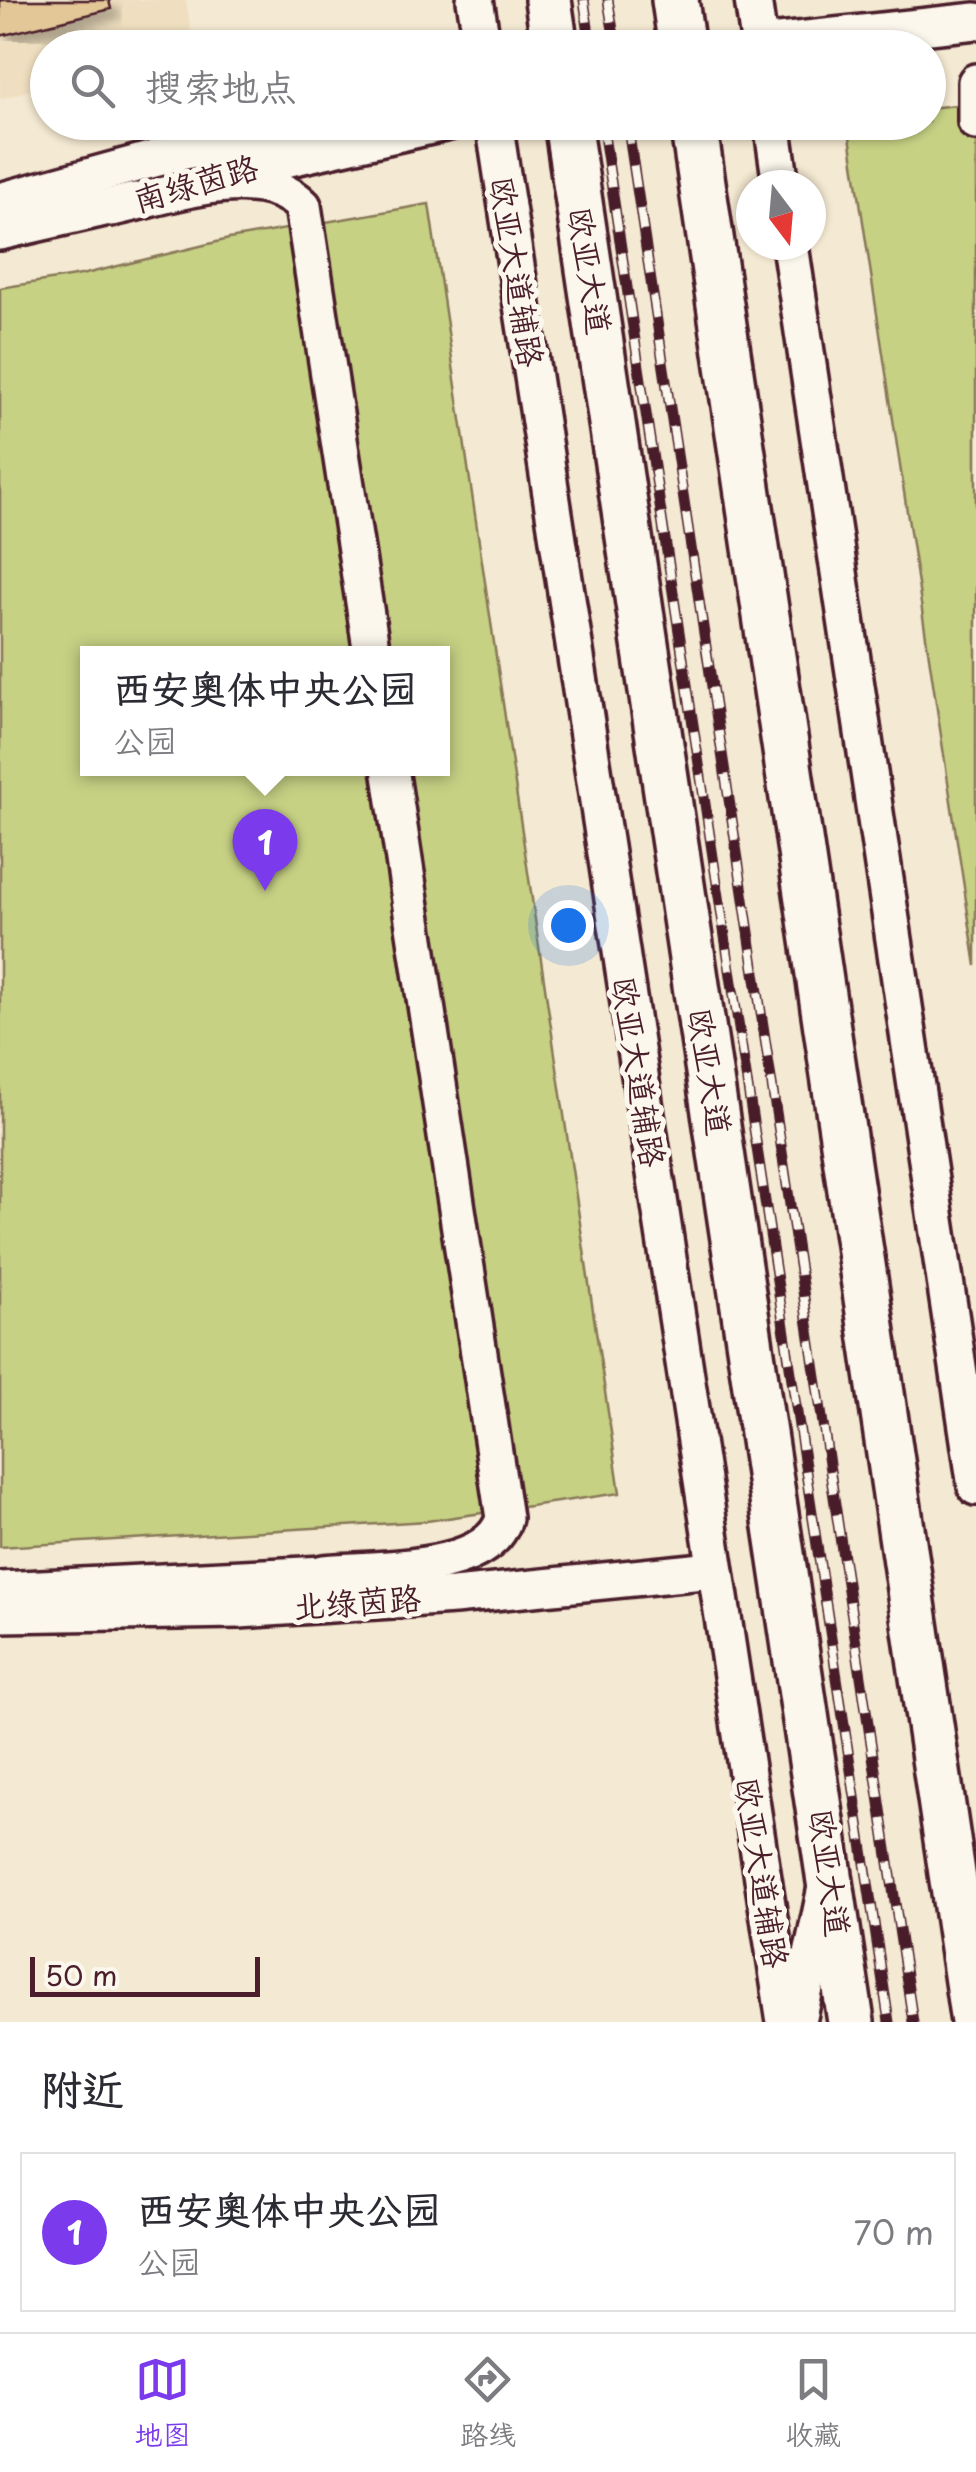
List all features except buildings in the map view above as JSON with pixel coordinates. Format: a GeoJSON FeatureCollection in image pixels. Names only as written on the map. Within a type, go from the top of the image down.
{"type":"FeatureCollection","features":[{"type":"Feature","properties":{"kind":"main road"},"geometry":{"type":"LineString","coordinates":[[548,0],[552,30]]}},
{"type":"Feature","properties":{"kind":"main road"},"geometry":{"type":"LineString","coordinates":[[675,0],[679,30]]}},
{"type":"Feature","properties":{"kind":"main road","name":"欧亚大道"},"geometry":{"type":"LineString","coordinates":[[569,140],[850,2022]]}},
{"type":"Feature","properties":{"kind":"main road"},"geometry":{"type":"LineString","coordinates":[[696,140],[974,2022]]}},
{"type":"Feature","properties":{"kind":"street"},"geometry":{"type":"LineString","coordinates":[[475,0],[479,30]]}},
{"type":"Feature","properties":{"kind":"street"},"geometry":{"type":"LineString","coordinates":[[753,0],[758,30]]}},
{"type":"Feature","properties":{"kind":"street"},"geometry":{"type":"LineString","coordinates":[[893,30],[976,20]]}},
{"type":"Feature","properties":{"kind":"street"},"geometry":{"type":"LineString","coordinates":[[946,48],[976,44]]}},
{"type":"Feature","properties":{"kind":"street"},"geometry":{"type":"LineString","coordinates":[[976,82],[976,122]]}},
{"type":"Feature","properties":{"kind":"street","name":"南绿茵路"},"geometry":{"type":"LineString","coordinates":[[0,202],[235,140]]}},
{"type":"Feature","properties":{"kind":"street","name":"南绿茵路"},"geometry":{"type":"LineString","coordinates":[[0,232],[112,208],[218,174],[370,140]]}},
{"type":"Feature","properties":{"kind":"street","name":"欧亚大道辅路"},"geometry":{"type":"LineString","coordinates":[[497,140],[785,2022]]}},
{"type":"Feature","properties":{"kind":"street"},"geometry":{"type":"LineString","coordinates":[[775,140],[779,170]]}},
{"type":"Feature","properties":{"kind":"street"},"geometry":{"type":"LineString","coordinates":[[112,208],[250,184],[279,188],[303,206],[371,646]]}},
{"type":"Feature","properties":{"kind":"street"},"geometry":{"type":"LineString","coordinates":[[792,260],[976,1487]]}},
{"type":"Feature","properties":{"kind":"street"},"geometry":{"type":"LineString","coordinates":[[324,1573],[443,1561],[478,1552],[500,1531],[504,1518],[391,776]]}},
{"type":"Feature","properties":{"kind":"street","name":"北绿茵路"},"geometry":{"type":"LineString","coordinates":[[0,1590],[324,1573],[429,1574],[711,1558]]}},
{"type":"Feature","properties":{"kind":"street","name":"北绿茵路"},"geometry":{"type":"LineString","coordinates":[[0,1614],[240,1610],[454,1596],[711,1558]]}},
{"type":"Feature","properties":{"kind":"street"},"geometry":{"type":"LineString","coordinates":[[798,2022],[830,1871]]}},
{"type":"Feature","properties":{"kind":"shaded area"},"geometry":{"type":"Polygon","coordinates":[[[0,0],[186,0],[191,30],[30,30],[30,90],[0,99],[0,0]]]}},
{"type":"Feature","properties":{"kind":"green space"},"geometry":{"type":"Polygon","coordinates":[[[976,103],[976,966],[851,140],[946,140],[946,106],[976,103]]]}},
{"type":"Feature","properties":{"kind":"green space"},"geometry":{"type":"Polygon","coordinates":[[[429,204],[620,1493],[427,1521],[0,1547],[0,288],[81,275],[229,239],[429,204]]]}},
{"type":"Feature","properties":{"kind":"railway"},"geometry":{"type":"LineString","coordinates":[[584,0],[588,30]]}},
{"type":"Feature","properties":{"kind":"railway"},"geometry":{"type":"LineString","coordinates":[[608,0],[613,30]]}},
{"type":"Feature","properties":{"kind":"railway"},"geometry":{"type":"LineString","coordinates":[[605,140],[889,2022]]}},
{"type":"Feature","properties":{"kind":"railway"},"geometry":{"type":"LineString","coordinates":[[630,140],[913,2022]]}},
{"type":"Feature","properties":{"kind":"place","name":"西安奥体中央公园"},"geometry":{"type":"Point","coordinates":[265,891]}}]}
